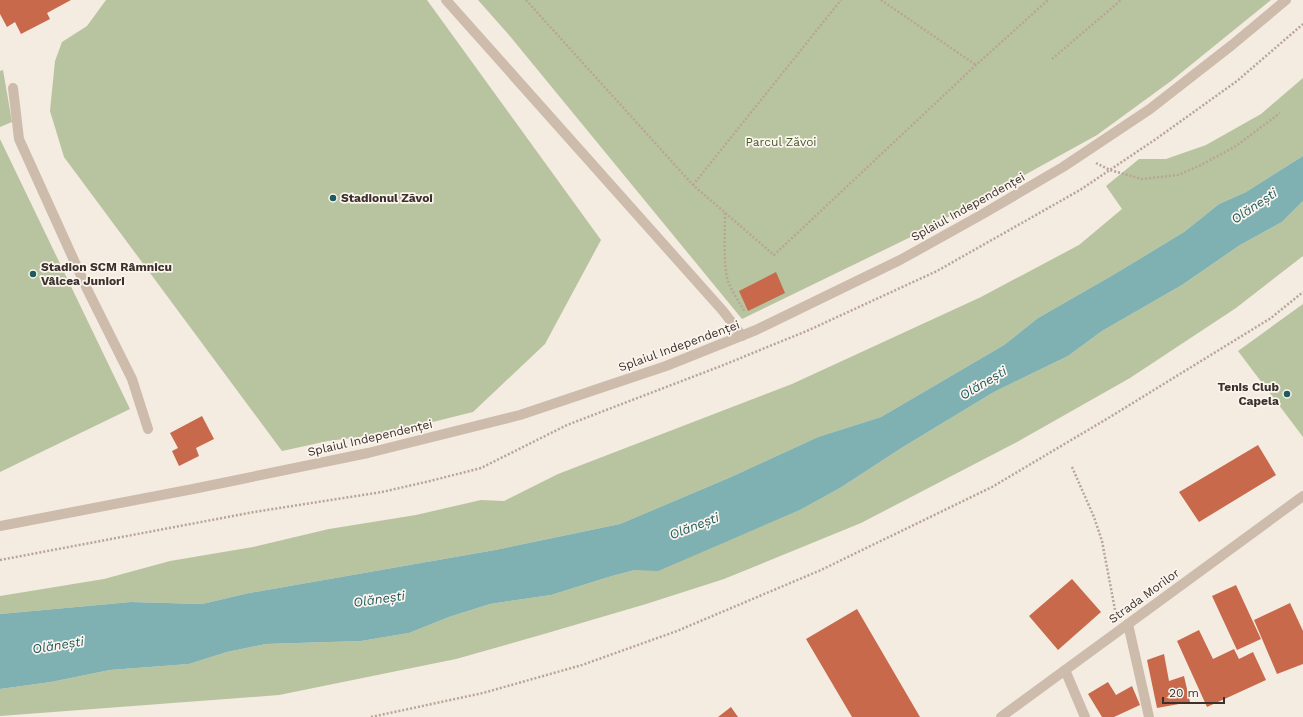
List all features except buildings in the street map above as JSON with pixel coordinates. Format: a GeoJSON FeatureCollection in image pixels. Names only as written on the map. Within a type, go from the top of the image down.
{"type":"FeatureCollection","features":[{"type":"Feature","properties":{"kind":"street"},"geometry":{"type":"LineString","coordinates":[[446,0],[723,311],[742,336]]}},
{"type":"Feature","properties":{"kind":"street","name":"Splaiul Independenței"},"geometry":{"type":"LineString","coordinates":[[0,526],[187,491],[368,453],[520,415],[666,366],[742,336],[900,260],[1063,167],[1156,104],[1232,45],[1286,0]]}},
{"type":"Feature","properties":{"kind":"street"},"geometry":{"type":"LineString","coordinates":[[13,88],[19,139],[86,289],[132,379],[148,429]]}},
{"type":"Feature","properties":{"kind":"street","name":"Strada Morilor"},"geometry":{"type":"LineString","coordinates":[[1001,717],[1303,496]]}},
{"type":"Feature","properties":{"kind":"street"},"geometry":{"type":"LineString","coordinates":[[1128,624],[1148,717]]}},
{"type":"Feature","properties":{"kind":"street"},"geometry":{"type":"LineString","coordinates":[[1065,670],[1085,717]]}},
{"type":"Feature","properties":{"kind":"path"},"geometry":{"type":"LineString","coordinates":[[526,0],[693,186],[774,256],[976,65],[1048,0]]}},
{"type":"Feature","properties":{"kind":"path"},"geometry":{"type":"LineString","coordinates":[[693,186],[841,0]]}},
{"type":"Feature","properties":{"kind":"path"},"geometry":{"type":"LineString","coordinates":[[881,0],[976,65]]}},
{"type":"Feature","properties":{"kind":"path"},"geometry":{"type":"LineString","coordinates":[[1052,59],[1121,0]]}},
{"type":"Feature","properties":{"kind":"path"},"geometry":{"type":"LineString","coordinates":[[1082,155],[1110,170],[1142,179],[1178,175],[1201,165],[1236,146],[1280,113]]}},
{"type":"Feature","properties":{"kind":"path"},"geometry":{"type":"LineString","coordinates":[[724,213],[725,260],[728,281],[737,300],[748,316]]}},
{"type":"Feature","properties":{"kind":"path"},"geometry":{"type":"LineString","coordinates":[[372,717],[484,693],[582,665],[677,631],[821,570],[992,487],[1110,417],[1271,318],[1303,292]]}},
{"type":"Feature","properties":{"kind":"path"},"geometry":{"type":"LineString","coordinates":[[1072,467],[1094,517],[1102,541],[1119,631]]}},
{"type":"Feature","properties":{"kind":"green space","name":"Stadionul Zăvoi"},"geometry":{"type":"Polygon","coordinates":[[[106,0],[427,0],[601,240],[545,344],[473,412],[384,434],[328,441],[282,451],[64,157],[50,111],[55,61],[62,42],[87,26],[106,0]]]}},
{"type":"Feature","properties":{"kind":"green space","name":"Parcul Zăvoi"},"geometry":{"type":"Polygon","coordinates":[[[478,0],[1271,0],[1171,81],[1097,135],[923,231],[742,319],[509,35],[478,0]]]}},
{"type":"Feature","properties":{"kind":"green space"},"geometry":{"type":"Polygon","coordinates":[[[3,70],[12,122],[0,127],[0,71],[3,70]]]}},
{"type":"Feature","properties":{"kind":"green space"},"geometry":{"type":"Polygon","coordinates":[[[1303,78],[1303,156],[1246,192],[1219,204],[1184,232],[1038,318],[1004,345],[881,417],[818,437],[731,477],[620,524],[495,550],[249,593],[202,604],[131,602],[0,614],[0,596],[104,579],[170,561],[253,547],[329,529],[416,515],[481,500],[504,501],[558,474],[792,384],[981,297],[1079,245],[1122,209],[1106,186],[1139,159],[1166,159],[1206,145],[1261,114],[1303,78]]]}},
{"type":"Feature","properties":{"kind":"green space","name":"Stadion SCM Râmnicu Vâlcea Juniori"},"geometry":{"type":"Polygon","coordinates":[[[0,139],[130,409],[0,472],[0,139]]]}},
{"type":"Feature","properties":{"kind":"green space"},"geometry":{"type":"Polygon","coordinates":[[[1303,201],[1303,256],[1236,308],[1130,378],[1017,442],[861,523],[724,579],[646,604],[456,659],[279,695],[0,716],[0,689],[51,682],[110,670],[189,664],[227,652],[266,644],[361,641],[409,633],[449,617],[490,604],[551,595],[635,570],[658,570],[800,510],[840,488],[903,447],[994,392],[1068,356],[1102,331],[1182,285],[1240,245],[1282,222],[1303,201]]]}},
{"type":"Feature","properties":{"kind":"green space","name":"Tenis Club Capela"},"geometry":{"type":"Polygon","coordinates":[[[1303,304],[1303,437],[1238,351],[1303,304]]]}},
{"type":"Feature","properties":{"kind":"water","name":"Olănești"},"geometry":{"type":"Polygon","coordinates":[[[1303,156],[1303,201],[1282,222],[1240,245],[1182,285],[1102,331],[1068,356],[994,392],[903,447],[840,488],[800,510],[658,571],[635,570],[551,595],[490,604],[449,617],[409,633],[361,641],[266,644],[227,652],[189,664],[110,670],[51,682],[0,689],[0,614],[131,602],[202,604],[249,593],[495,550],[620,524],[731,477],[818,437],[881,417],[1004,345],[1038,318],[1184,232],[1219,204],[1246,192],[1303,156]]]}},
{"type":"Feature","properties":{"kind":"place","name":"Stadionul Zăvoi"},"geometry":{"type":"Point","coordinates":[333,198]}},
{"type":"Feature","properties":{"kind":"place","name":"Stadion SCM Râmnicu Vâlcea Juniori"},"geometry":{"type":"Point","coordinates":[33,274]}},
{"type":"Feature","properties":{"kind":"place","name":"Tenis Club Capela"},"geometry":{"type":"Point","coordinates":[1287,394]}}]}
